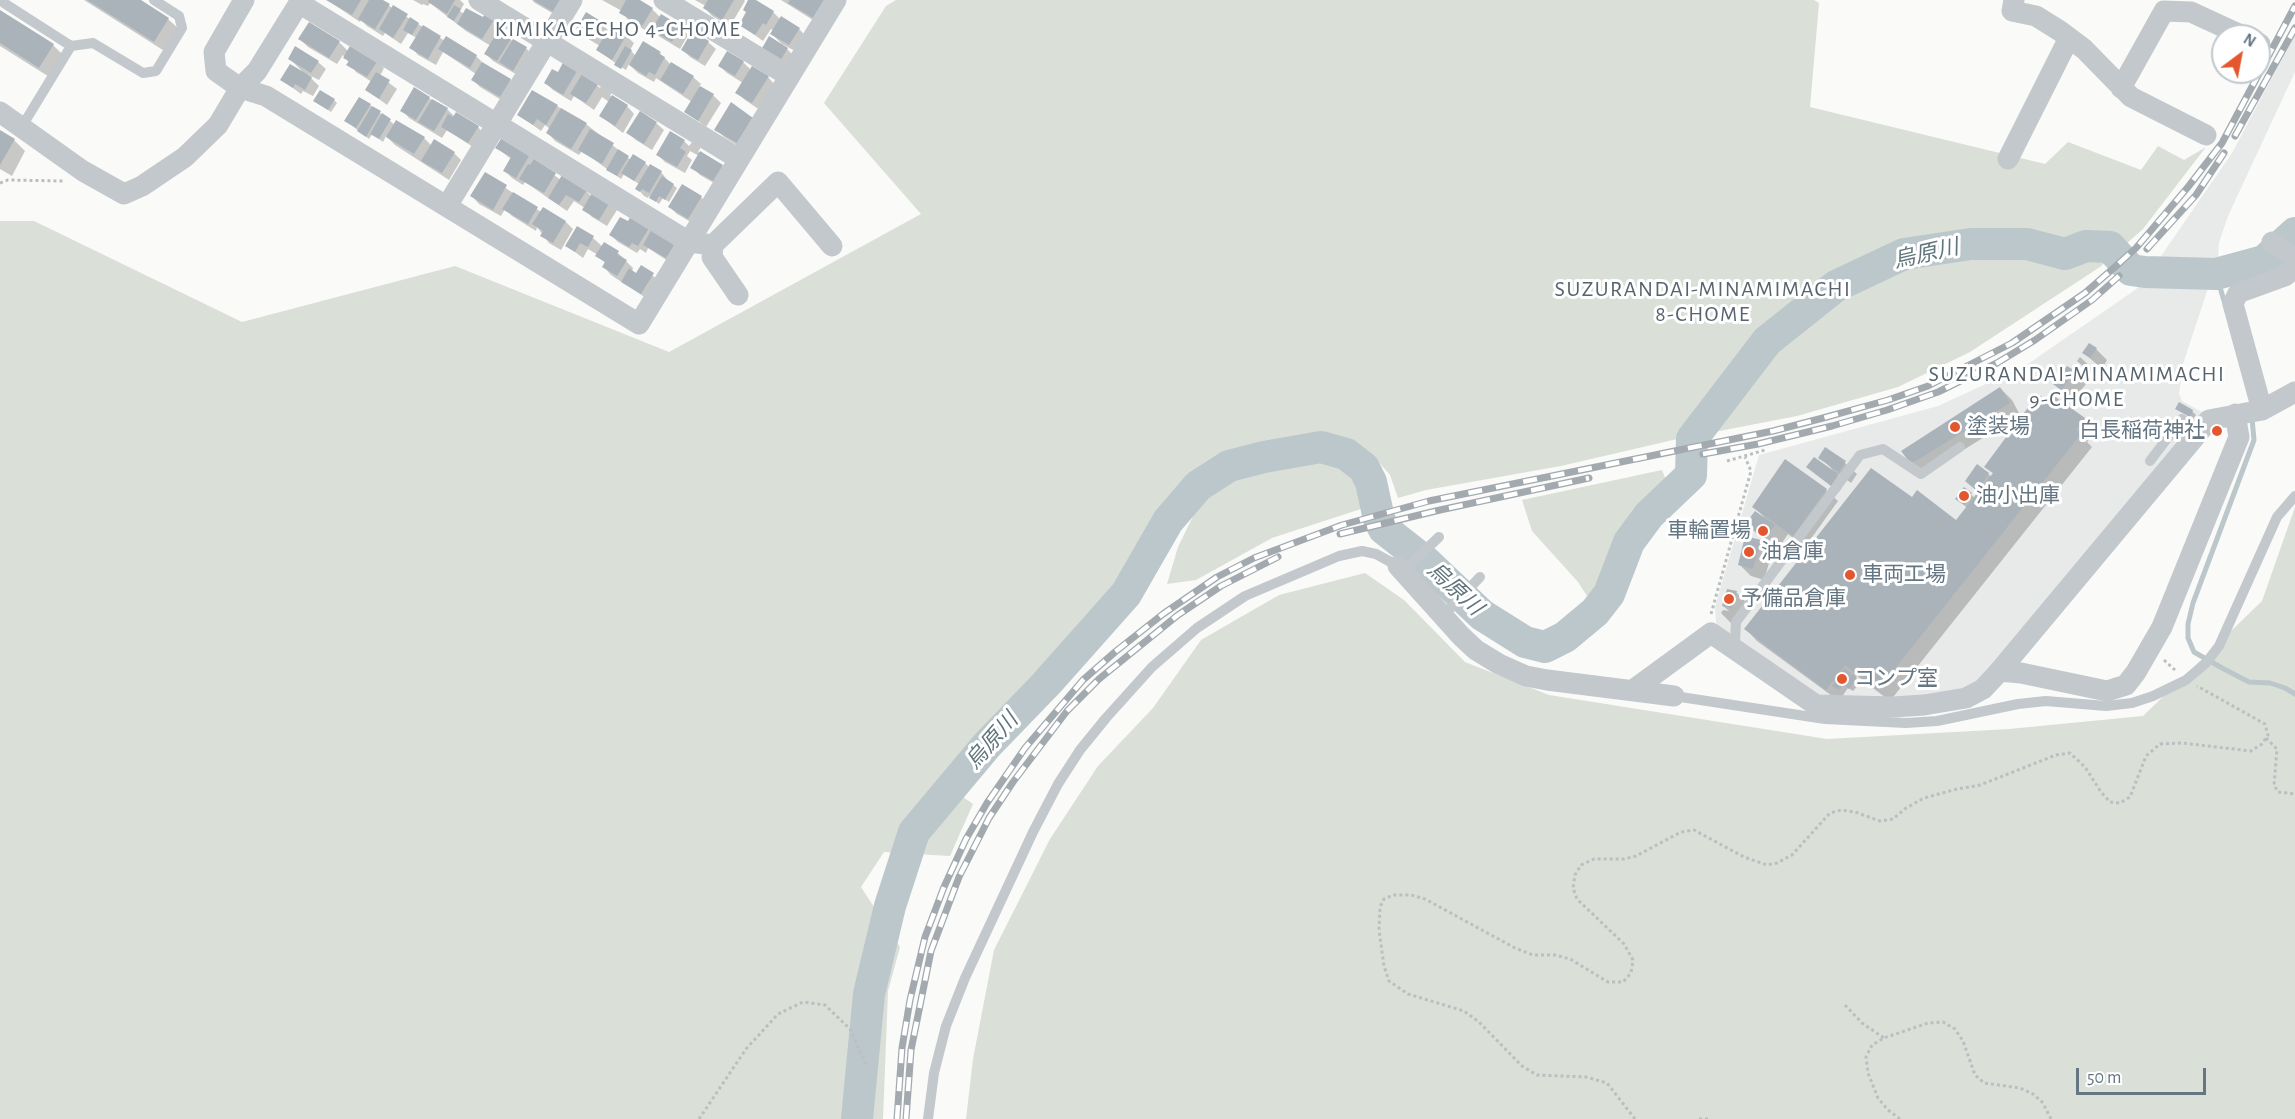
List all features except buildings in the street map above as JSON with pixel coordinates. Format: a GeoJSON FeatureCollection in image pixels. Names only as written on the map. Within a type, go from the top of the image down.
{"type":"FeatureCollection","features":[{"type":"Feature","properties":{"kind":"street"},"geometry":{"type":"LineString","coordinates":[[244,0],[214,52],[216,71],[240,88],[266,96],[639,324],[836,0]]}},
{"type":"Feature","properties":{"kind":"street"},"geometry":{"type":"LineString","coordinates":[[479,0],[739,159]]}},
{"type":"Feature","properties":{"kind":"street"},"geometry":{"type":"LineString","coordinates":[[447,206],[572,0]]}},
{"type":"Feature","properties":{"kind":"street"},"geometry":{"type":"LineString","coordinates":[[664,0],[789,76]]}},
{"type":"Feature","properties":{"kind":"street"},"geometry":{"type":"LineString","coordinates":[[2014,0],[2012,11],[2036,16],[2069,38],[2084,49],[2131,97],[2206,135]]}},
{"type":"Feature","properties":{"kind":"street"},"geometry":{"type":"LineString","coordinates":[[0,112],[83,171],[124,194],[142,186],[185,157],[218,125],[240,88],[257,71],[300,2],[688,242],[713,245]]}},
{"type":"Feature","properties":{"kind":"street"},"geometry":{"type":"LineString","coordinates":[[2121,88],[2164,11],[2177,6],[2217,24]]}},
{"type":"Feature","properties":{"kind":"street"},"geometry":{"type":"LineString","coordinates":[[2007,159],[2069,38]]}},
{"type":"Feature","properties":{"kind":"street"},"geometry":{"type":"LineString","coordinates":[[738,295],[712,257],[713,245],[778,182],[832,246]]}},
{"type":"Feature","properties":{"kind":"street"},"geometry":{"type":"LineString","coordinates":[[2272,242],[2295,258]]}},
{"type":"Feature","properties":{"kind":"street"},"geometry":{"type":"LineString","coordinates":[[2262,410],[2233,304],[2238,293],[2285,276],[2295,267]]}},
{"type":"Feature","properties":{"kind":"street"},"geometry":{"type":"LineString","coordinates":[[1633,690],[1711,633],[1816,705],[1893,707],[1924,705],[1966,698],[1983,689],[1999,671],[2209,420],[2262,410],[2295,392]]}},
{"type":"Feature","properties":{"kind":"street"},"geometry":{"type":"LineString","coordinates":[[1999,671],[2057,680],[2083,687],[2113,690],[2126,685],[2162,627],[2239,437],[2235,414]]}},
{"type":"Feature","properties":{"kind":"street"},"geometry":{"type":"LineString","coordinates":[[1404,567],[1476,650],[1499,664],[1526,676],[1674,696]]}},
{"type":"Feature","properties":{"kind":"lane"},"geometry":{"type":"LineString","coordinates":[[4,3],[71,46],[93,43],[143,74],[156,71],[182,28],[179,16],[153,0]]}},
{"type":"Feature","properties":{"kind":"lane"},"geometry":{"type":"LineString","coordinates":[[21,128],[71,46]]}},
{"type":"Feature","properties":{"kind":"lane"},"geometry":{"type":"LineString","coordinates":[[2150,461],[2182,419],[2199,431]]}},
{"type":"Feature","properties":{"kind":"lane"},"geometry":{"type":"LineString","coordinates":[[1732,647],[1735,642],[1736,622],[1860,455],[1883,449],[1921,474],[1960,447]]}},
{"type":"Feature","properties":{"kind":"lane"},"geometry":{"type":"LineString","coordinates":[[1674,696],[1815,717],[1906,723],[1937,721],[2018,704],[2046,701],[2106,706],[2132,703],[2186,680],[2206,663],[2219,646],[2277,517],[2295,496]]}},
{"type":"Feature","properties":{"kind":"lane"},"geometry":{"type":"LineString","coordinates":[[928,1119],[934,1073],[946,1026],[965,978],[1058,784],[1080,750],[1106,718],[1152,667],[1197,628],[1245,596],[1339,556],[1362,551],[1376,554],[1404,567],[1435,540]]}},
{"type":"Feature","properties":{"kind":"lane"},"geometry":{"type":"LineString","coordinates":[[1445,614],[1480,577]]}},
{"type":"Feature","properties":{"kind":"path"},"geometry":{"type":"LineString","coordinates":[[0,183],[8,180],[66,181],[83,171]]}},
{"type":"Feature","properties":{"kind":"path"},"geometry":{"type":"LineString","coordinates":[[1727,461],[1765,450]]}},
{"type":"Feature","properties":{"kind":"path"},"geometry":{"type":"LineString","coordinates":[[1711,633],[1709,624],[1751,471],[1745,457]]}},
{"type":"Feature","properties":{"kind":"path"},"geometry":{"type":"LineString","coordinates":[[1635,1119],[1607,1083],[1586,1077],[1537,1075],[1522,1066],[1479,1022],[1464,1011],[1408,994],[1389,981],[1384,966],[1379,930],[1380,907],[1384,898],[1393,895],[1411,895],[1425,899],[1515,948],[1533,955],[1555,955],[1570,959],[1608,982],[1623,982],[1631,973],[1633,960],[1624,944],[1577,899],[1573,888],[1575,875],[1581,865],[1594,859],[1624,859],[1636,856],[1681,832],[1694,830],[1744,857],[1767,865],[1777,863],[1792,855],[1830,813],[1840,810],[1855,812],[1880,821],[1893,819],[1906,808],[1924,798],[1980,785],[2056,755],[2070,753],[2085,767],[2100,792],[2110,802],[2120,803],[2130,797],[2146,756],[2160,744],[2182,743],[2251,751],[2262,744],[2268,735],[2265,724],[2186,680],[2150,648]]}},
{"type":"Feature","properties":{"kind":"path"},"geometry":{"type":"LineString","coordinates":[[2266,738],[2277,749],[2274,785],[2278,792],[2295,794]]}},
{"type":"Feature","properties":{"kind":"path"},"geometry":{"type":"LineString","coordinates":[[699,1119],[746,1049],[778,1014],[803,1002],[825,1005],[850,1029],[866,1065]]}},
{"type":"Feature","properties":{"kind":"path"},"geometry":{"type":"LineString","coordinates":[[1845,1005],[1862,1023],[1884,1038]]}},
{"type":"Feature","properties":{"kind":"path"},"geometry":{"type":"LineString","coordinates":[[1900,1119],[1878,1098],[1868,1073],[1866,1057],[1872,1045],[1884,1038],[1928,1023],[1943,1022],[1955,1029],[1963,1041],[1975,1075],[1984,1083],[2020,1088],[2033,1094],[2043,1102],[2051,1119]]}},
{"type":"Feature","properties":{"kind":"path"},"geometry":{"type":"LineString","coordinates":[[1699,1119],[1709,1119]]}},
{"type":"Feature","properties":{"kind":"shaded area"},"geometry":{"type":"Polygon","coordinates":[[[896,0],[1814,0],[1819,3],[1810,107],[2045,164],[2068,142],[2141,170],[2158,146],[2184,160],[2206,147],[2143,229],[2100,267],[1970,352],[1898,387],[1797,416],[1673,440],[1561,466],[1426,490],[1398,498],[1390,475],[1377,460],[1357,445],[1333,444],[1337,458],[1360,485],[1367,507],[1272,538],[1196,580],[1167,584],[1178,547],[1199,504],[1181,487],[1121,609],[1058,684],[945,784],[973,804],[950,856],[884,852],[861,887],[900,947],[888,991],[883,1119],[0,1119],[0,221],[34,221],[242,322],[455,266],[669,352],[921,214],[824,103],[886,6],[896,0]]]}},
{"type":"Feature","properties":{"kind":"shaded area"},"geometry":{"type":"Polygon","coordinates":[[[2295,34],[2295,72],[2228,216],[2219,243],[2218,258],[2183,364],[2179,394],[2182,401],[2204,413],[1982,678],[1964,692],[1922,700],[1816,697],[1726,636],[1716,623],[1715,607],[1759,455],[1938,406],[2025,366],[2135,290],[2141,285],[2232,153],[2269,84],[2271,84],[2271,79],[2295,34]]]}},
{"type":"Feature","properties":{"kind":"shaded area"},"geometry":{"type":"Polygon","coordinates":[[[1662,470],[1668,485],[1647,495],[1623,529],[1609,578],[1587,596],[1578,582],[1532,531],[1522,500],[1662,470]]]}},
{"type":"Feature","properties":{"kind":"shaded area"},"geometry":{"type":"Polygon","coordinates":[[[2295,507],[2295,1119],[966,1119],[973,1059],[994,950],[1050,839],[1098,766],[1153,708],[1201,640],[1279,595],[1365,573],[1404,600],[1465,662],[1549,695],[1827,739],[2009,729],[2143,716],[2262,601],[2295,507]]]}},
{"type":"Feature","properties":{"kind":"waterway","name":"烏原川"},"geometry":{"type":"LineString","coordinates":[[857,1119],[869,994],[890,906],[914,832],[987,745],[1046,684],[1126,594],[1168,521],[1198,486],[1229,466],[1321,447],[1346,454],[1364,468],[1371,482],[1379,519],[1384,529],[1426,562],[1482,615],[1525,642],[1545,647],[1565,637],[1595,612],[1609,594],[1629,542],[1649,515],[1691,475],[1692,439],[1767,341],[1836,286],[1904,254],[1971,244],[2027,244],[2065,254],[2086,246],[2110,247],[2131,270],[2216,274],[2264,261],[2295,233]]}},
{"type":"Feature","properties":{"kind":"waterway"},"geometry":{"type":"LineString","coordinates":[[2216,274],[2225,304]]}},
{"type":"Feature","properties":{"kind":"waterway"},"geometry":{"type":"LineString","coordinates":[[2252,418],[2254,440],[2193,603],[2188,624],[2188,638],[2194,652],[2222,668],[2249,682],[2270,683],[2295,694]]}},
{"type":"Feature","properties":{"kind":"railway"},"geometry":{"type":"LineString","coordinates":[[897,1119],[902,1048],[910,1000],[925,937],[966,839],[987,803],[1025,748],[1083,680],[1115,652],[1163,614],[1217,577],[1254,558],[1342,525],[1429,501],[1773,431],[1823,418],[1928,386],[2012,343],[2085,293],[2116,266],[2136,248],[2188,187],[2222,143],[2295,6]]}},
{"type":"Feature","properties":{"kind":"railway"},"geometry":{"type":"LineString","coordinates":[[2235,136],[2295,28]]}},
{"type":"Feature","properties":{"kind":"railway"},"geometry":{"type":"LineString","coordinates":[[2147,249],[2196,195],[2224,153]]}},
{"type":"Feature","properties":{"kind":"railway"},"geometry":{"type":"LineString","coordinates":[[1703,454],[1758,444],[1832,426],[1938,392],[1997,363],[2035,340],[2092,300],[2119,276]]}},
{"type":"Feature","properties":{"kind":"railway"},"geometry":{"type":"LineString","coordinates":[[1340,534],[1589,478]]}},
{"type":"Feature","properties":{"kind":"railway"},"geometry":{"type":"LineString","coordinates":[[906,1119],[911,1050],[931,951],[959,877],[989,818],[1013,782],[1067,711],[1099,679],[1178,615],[1221,586],[1278,557]]}},
{"type":"Feature","properties":{"kind":"place","name":"塗装場"},"geometry":{"type":"Point","coordinates":[1955,427]}},
{"type":"Feature","properties":{"kind":"place","name":"白長稲荷神社"},"geometry":{"type":"Point","coordinates":[2217,431]}},
{"type":"Feature","properties":{"kind":"place","name":"油小出庫"},"geometry":{"type":"Point","coordinates":[1964,496]}},
{"type":"Feature","properties":{"kind":"place","name":"車輪置場"},"geometry":{"type":"Point","coordinates":[1763,531]}},
{"type":"Feature","properties":{"kind":"place","name":"油倉庫"},"geometry":{"type":"Point","coordinates":[1749,552]}},
{"type":"Feature","properties":{"kind":"place","name":"車両工場"},"geometry":{"type":"Point","coordinates":[1850,575]}},
{"type":"Feature","properties":{"kind":"place","name":"予備品倉庫"},"geometry":{"type":"Point","coordinates":[1729,599]}},
{"type":"Feature","properties":{"kind":"place","name":"コンプ室"},"geometry":{"type":"Point","coordinates":[1842,679]}},
{"type":"Feature","properties":{"kind":"district","name":"KIMIKAGECHO 4-CHOME"},"geometry":{"type":"Point","coordinates":[618,29]}},
{"type":"Feature","properties":{"kind":"district","name":"SUZURANDAI-MINAMIMACHI 8-CHOME"},"geometry":{"type":"Point","coordinates":[1703,302]}},
{"type":"Feature","properties":{"kind":"district","name":"SUZURANDAI-MINAMIMACHI 9-CHOME"},"geometry":{"type":"Point","coordinates":[2077,386]}}]}
